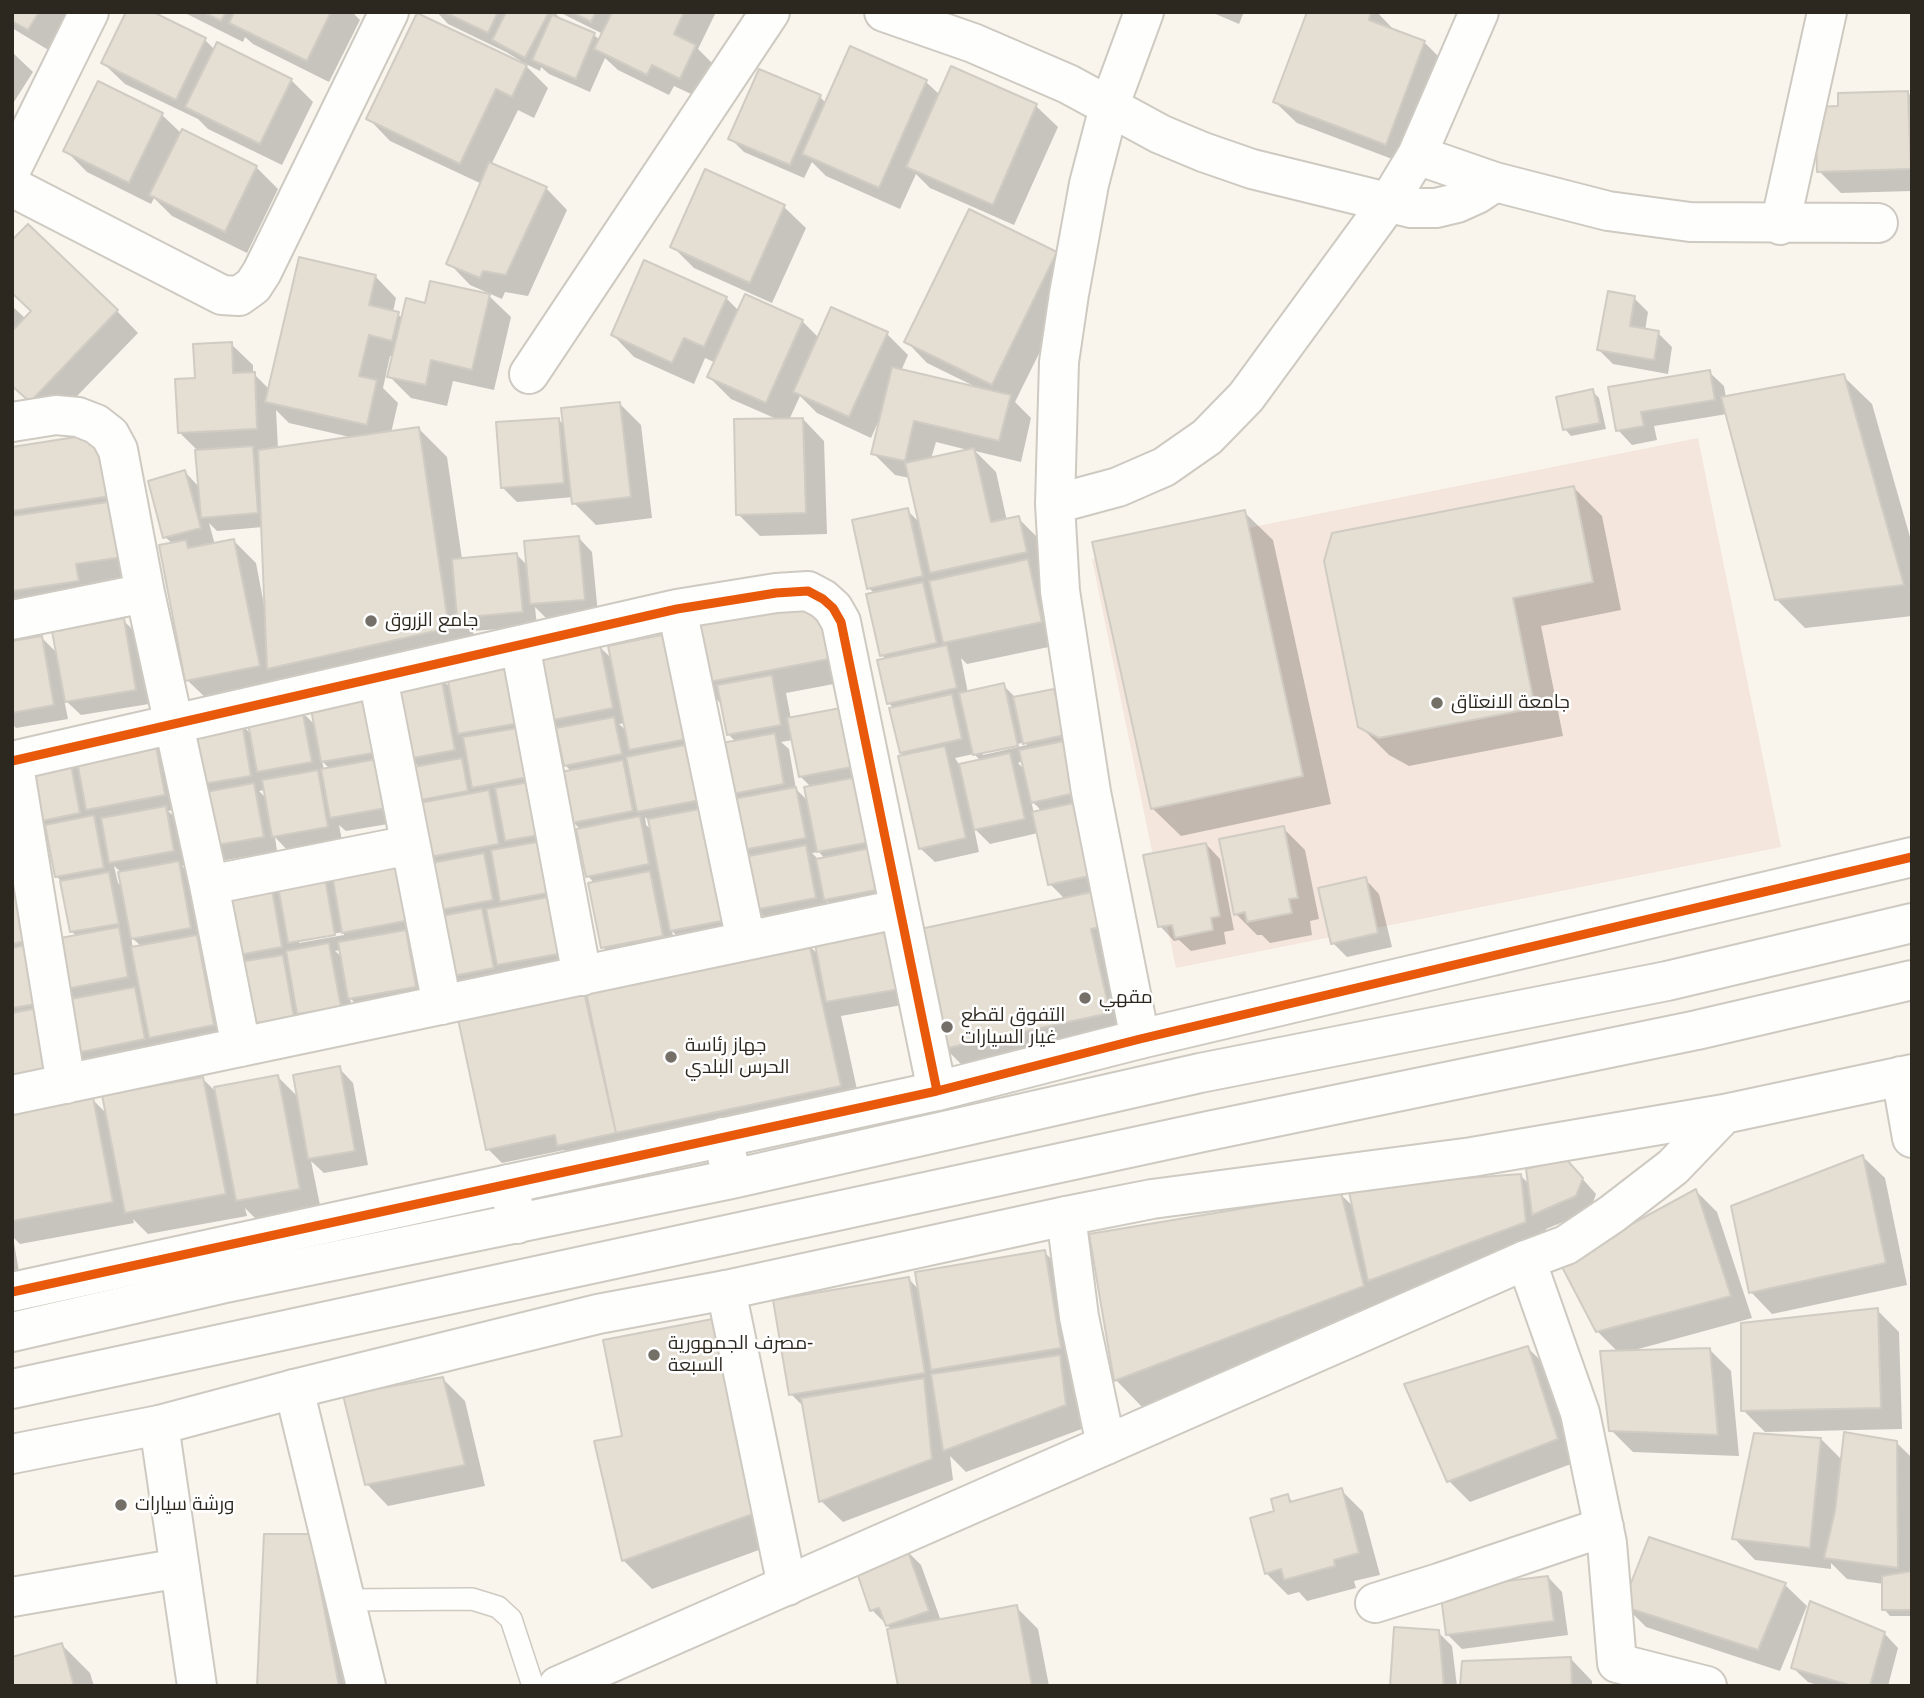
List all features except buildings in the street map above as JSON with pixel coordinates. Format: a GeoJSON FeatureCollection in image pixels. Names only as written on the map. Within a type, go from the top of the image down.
{"type":"FeatureCollection","features":[{"type":"Feature","properties":{"kind":"main road"},"geometry":{"type":"LineString","coordinates":[[12,168],[89,12]]}},
{"type":"Feature","properties":{"kind":"main road"},"geometry":{"type":"LineString","coordinates":[[12,187],[222,295],[239,296],[253,286],[262,271],[389,12]]}},
{"type":"Feature","properties":{"kind":"main road"},"geometry":{"type":"LineString","coordinates":[[529,374],[770,12]]}},
{"type":"Feature","properties":{"kind":"main road"},"geometry":{"type":"LineString","coordinates":[[884,12],[973,43],[1068,85],[1160,134],[1252,169],[1411,208],[1436,208],[1467,199],[1495,182]]}},
{"type":"Feature","properties":{"kind":"main road"},"geometry":{"type":"LineString","coordinates":[[1140,1039],[1091,792],[1060,591],[1055,504],[1059,362],[1089,184],[1109,107],[1144,12]]}},
{"type":"Feature","properties":{"kind":"main road"},"geometry":{"type":"LineString","coordinates":[[1055,504],[1118,487],[1164,467],[1208,436],[1246,397],[1388,203],[1417,155],[1479,12]]}},
{"type":"Feature","properties":{"kind":"main road"},"geometry":{"type":"LineString","coordinates":[[1780,225],[1827,12]]}},
{"type":"Feature","properties":{"kind":"main road"},"geometry":{"type":"LineString","coordinates":[[1417,155],[1495,182],[1608,211],[1690,222],[1780,225],[1878,223]]}},
{"type":"Feature","properties":{"kind":"main road"},"geometry":{"type":"LineString","coordinates":[[12,422],[56,415],[78,416],[96,424],[110,435],[118,450],[145,593],[209,885],[241,1047]]}},
{"type":"Feature","properties":{"kind":"main road"},"geometry":{"type":"LineString","coordinates":[[66,1084],[13,761],[677,609],[792,591],[808,591],[833,608],[841,622],[937,1091]]}},
{"type":"Feature","properties":{"kind":"main road"},"geometry":{"type":"LineString","coordinates":[[12,621],[145,593]]}},
{"type":"Feature","properties":{"kind":"main road"},"geometry":{"type":"LineString","coordinates":[[677,609],[746,941]]}},
{"type":"Feature","properties":{"kind":"main road"},"geometry":{"type":"LineString","coordinates":[[520,645],[582,976]]}},
{"type":"Feature","properties":{"kind":"main road"},"geometry":{"type":"LineString","coordinates":[[378,678],[442,1005]]}},
{"type":"Feature","properties":{"kind":"main road"},"geometry":{"type":"LineString","coordinates":[[209,885],[410,845]]}},
{"type":"Feature","properties":{"kind":"main road"},"geometry":{"type":"LineString","coordinates":[[12,1292],[937,1091],[1140,1039],[1912,857]]}},
{"type":"Feature","properties":{"kind":"main road"},"geometry":{"type":"LineString","coordinates":[[12,1095],[898,909]]}},
{"type":"Feature","properties":{"kind":"main road"},"geometry":{"type":"LineString","coordinates":[[12,1332],[221,1284],[732,1179],[1200,1073],[1667,981],[1912,923]]}},
{"type":"Feature","properties":{"kind":"main road"},"geometry":{"type":"LineString","coordinates":[[12,1389],[1195,1134],[1697,1030],[1912,980]]}},
{"type":"Feature","properties":{"kind":"main road"},"geometry":{"type":"LineString","coordinates":[[12,1454],[159,1425],[294,1388],[598,1314],[726,1290],[1152,1199],[1472,1157],[1724,1114],[1907,1075],[1912,1138]]}},
{"type":"Feature","properties":{"kind":"main road"},"geometry":{"type":"LineString","coordinates":[[558,1686],[1526,1260],[1566,1245],[1673,1167],[1724,1114]]}},
{"type":"Feature","properties":{"kind":"main road"},"geometry":{"type":"LineString","coordinates":[[723,1137],[732,1179]]}},
{"type":"Feature","properties":{"kind":"main road"},"geometry":{"type":"LineString","coordinates":[[509,1184],[517,1224]]}},
{"type":"Feature","properties":{"kind":"main road"},"geometry":{"type":"LineString","coordinates":[[1066,1216],[1079,1317],[1107,1446]]}},
{"type":"Feature","properties":{"kind":"main road"},"geometry":{"type":"LineString","coordinates":[[1526,1260],[1580,1413],[1604,1527],[1618,1675],[1707,1686]]}},
{"type":"Feature","properties":{"kind":"main road"},"geometry":{"type":"LineString","coordinates":[[726,1290],[787,1587]]}},
{"type":"Feature","properties":{"kind":"main road"},"geometry":{"type":"LineString","coordinates":[[294,1388],[366,1686]]}},
{"type":"Feature","properties":{"kind":"main road"},"geometry":{"type":"LineString","coordinates":[[159,1425],[197,1686]]}},
{"type":"Feature","properties":{"kind":"main road"},"geometry":{"type":"LineString","coordinates":[[1375,1603],[1604,1527]]}},
{"type":"Feature","properties":{"kind":"main road"},"geometry":{"type":"LineString","coordinates":[[12,1597],[180,1568]]}},
{"type":"Feature","properties":{"kind":"lane"},"geometry":{"type":"LineString","coordinates":[[346,1600],[472,1599],[498,1607],[511,1619],[533,1686]]}},
{"type":"Feature","properties":{"kind":"shaded area","name":"جامعة الانعتاق"},"geometry":{"type":"Polygon","coordinates":[[[1698,438],[1781,847],[1176,968],[1092,559],[1698,438]]]}},
{"type":"Feature","properties":{"kind":"cycle path"},"geometry":{"type":"LineString","coordinates":[[12,761],[677,609],[776,593],[808,591],[833,608],[841,622],[937,1091]]}},
{"type":"Feature","properties":{"kind":"cycle path"},"geometry":{"type":"LineString","coordinates":[[12,1292],[937,1091],[1140,1039],[1912,857]]}},
{"type":"Feature","properties":{"kind":"place","name":"جامع الزروق"},"geometry":{"type":"Point","coordinates":[371,621]}},
{"type":"Feature","properties":{"kind":"place","name":"جامعة الانعتاق"},"geometry":{"type":"Point","coordinates":[1437,703]}},
{"type":"Feature","properties":{"kind":"place","name":"مقهي"},"geometry":{"type":"Point","coordinates":[1085,998]}},
{"type":"Feature","properties":{"kind":"place","name":"التفوق لقطع غيار السيارات"},"geometry":{"type":"Point","coordinates":[947,1027]}},
{"type":"Feature","properties":{"kind":"place","name":"جهاز رئاسة الحرس البلدي"},"geometry":{"type":"Point","coordinates":[671,1057]}},
{"type":"Feature","properties":{"kind":"place","name":"مصرف الجمهورية- السبعة"},"geometry":{"type":"Point","coordinates":[654,1355]}},
{"type":"Feature","properties":{"kind":"place","name":"ورشة سيارات"},"geometry":{"type":"Point","coordinates":[121,1505]}}]}
